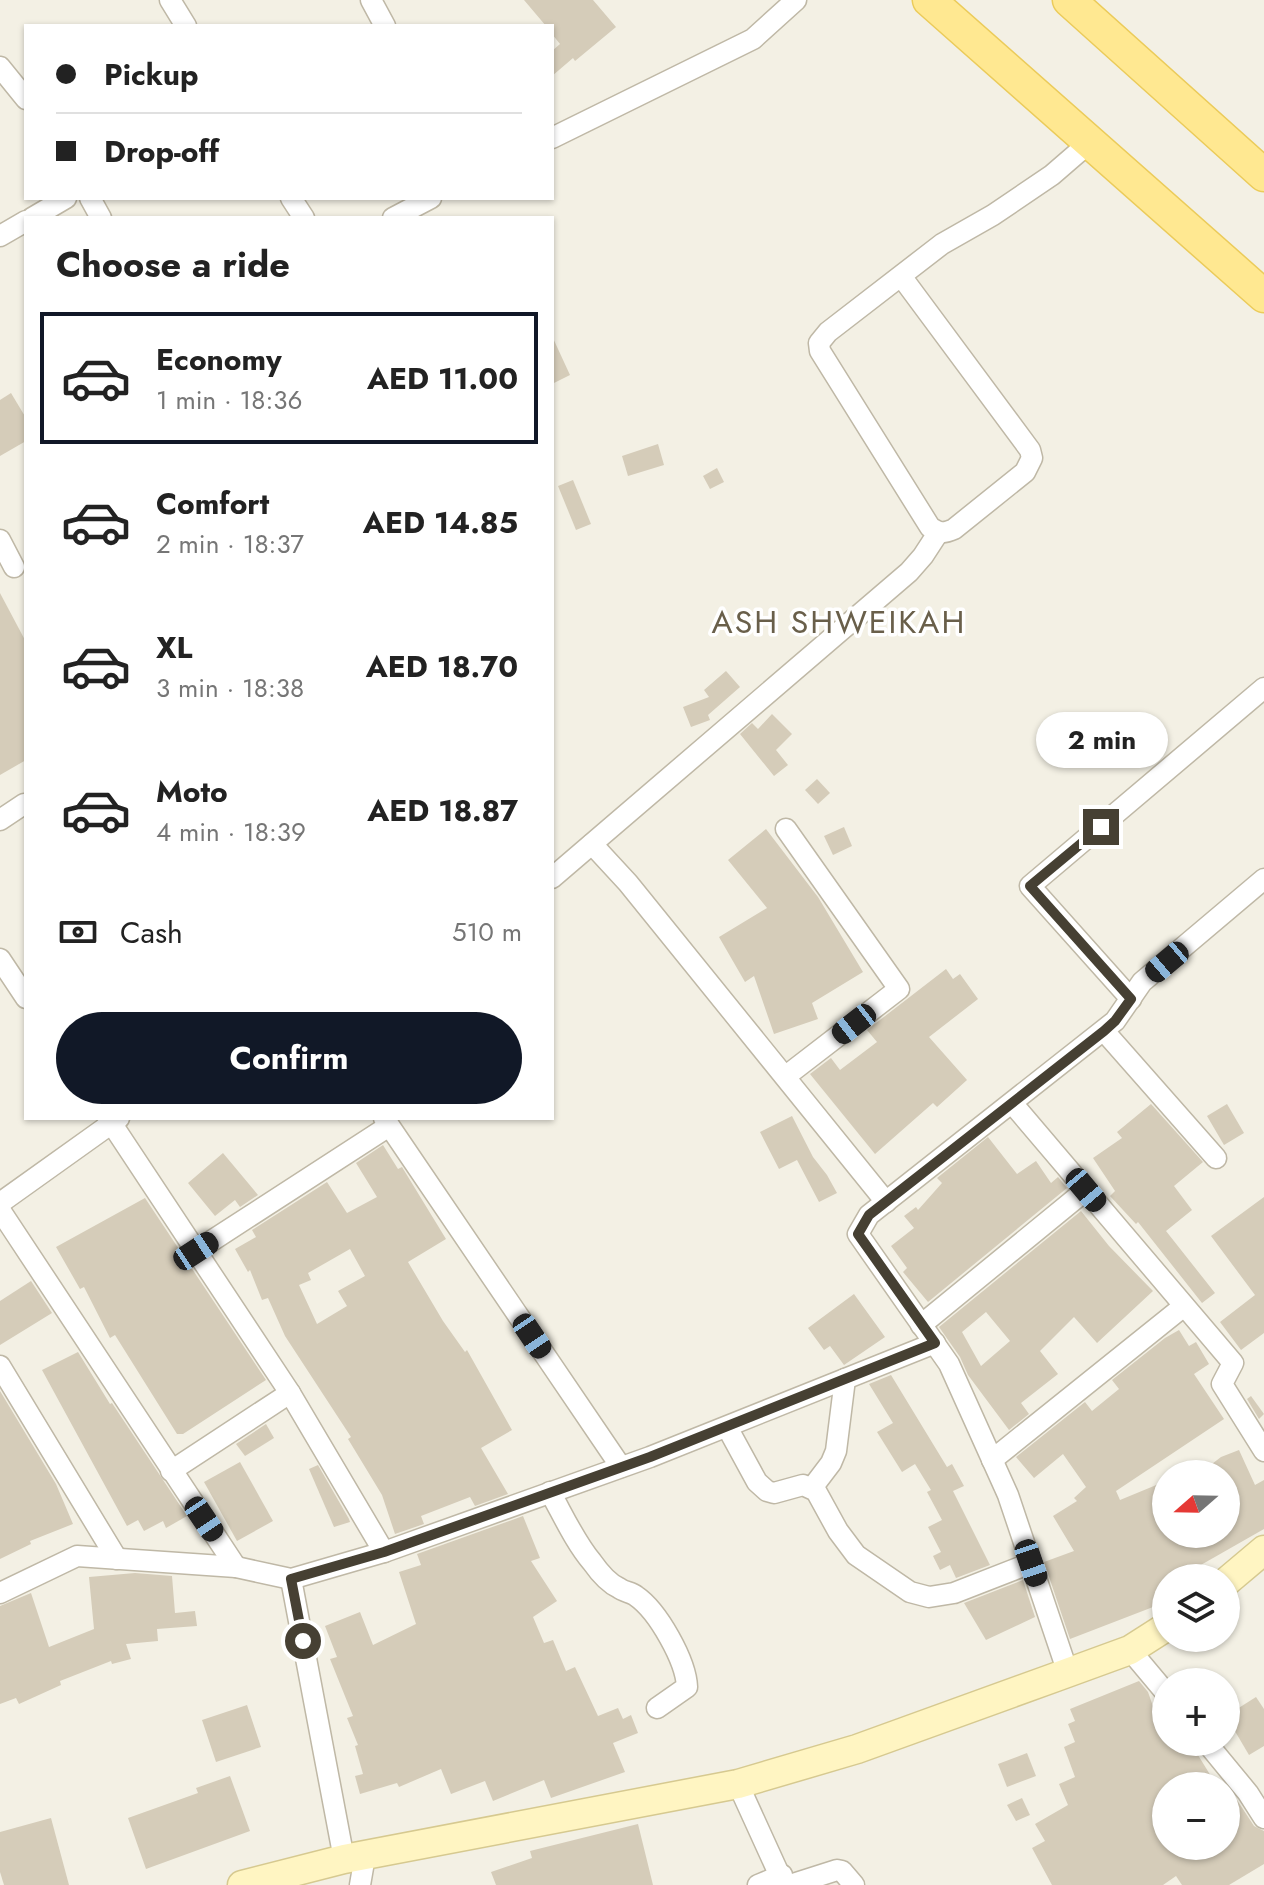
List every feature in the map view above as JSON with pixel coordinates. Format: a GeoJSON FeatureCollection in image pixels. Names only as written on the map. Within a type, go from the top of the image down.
{"type":"FeatureCollection","features":[{"type":"Feature","properties":{"kind":"main road"},"geometry":{"type":"LineString","coordinates":[[929,0],[1264,296]]}},
{"type":"Feature","properties":{"kind":"main road"},"geometry":{"type":"LineString","coordinates":[[1069,0],[1264,175]]}},
{"type":"Feature","properties":{"kind":"street"},"geometry":{"type":"LineString","coordinates":[[170,0],[185,24]]}},
{"type":"Feature","properties":{"kind":"street"},"geometry":{"type":"LineString","coordinates":[[371,0],[384,24]]}},
{"type":"Feature","properties":{"kind":"street"},"geometry":{"type":"LineString","coordinates":[[554,137],[753,39],[796,0]]}},
{"type":"Feature","properties":{"kind":"street"},"geometry":{"type":"LineString","coordinates":[[0,67],[24,97]]}},
{"type":"Feature","properties":{"kind":"street"},"geometry":{"type":"LineString","coordinates":[[938,533],[930,527],[820,351],[819,343],[828,332],[952,237],[993,215],[1052,175],[1089,143]]}},
{"type":"Feature","properties":{"kind":"street"},"geometry":{"type":"LineString","coordinates":[[35,216],[63,200]]}},
{"type":"Feature","properties":{"kind":"street"},"geometry":{"type":"LineString","coordinates":[[397,216],[427,200]]}},
{"type":"Feature","properties":{"kind":"street"},"geometry":{"type":"LineString","coordinates":[[0,236],[24,222]]}},
{"type":"Feature","properties":{"kind":"street"},"geometry":{"type":"LineString","coordinates":[[554,876],[909,572],[938,533],[954,529],[1025,472],[1032,458],[1030,450],[901,276]]}},
{"type":"Feature","properties":{"kind":"street"},"geometry":{"type":"LineString","coordinates":[[0,540],[13,567]]}},
{"type":"Feature","properties":{"kind":"street"},"geometry":{"type":"LineString","coordinates":[[1131,999],[1030,886],[1264,688]]}},
{"type":"Feature","properties":{"kind":"street"},"geometry":{"type":"LineString","coordinates":[[0,820],[24,804]]}},
{"type":"Feature","properties":{"kind":"street"},"geometry":{"type":"LineString","coordinates":[[786,829],[899,989],[786,1076]]}},
{"type":"Feature","properties":{"kind":"street"},"geometry":{"type":"LineString","coordinates":[[592,844],[628,883],[886,1202]]}},
{"type":"Feature","properties":{"kind":"street"},"geometry":{"type":"LineString","coordinates":[[1068,1673],[1008,1495],[949,1364],[858,1234],[869,1215],[1104,1031],[1115,1021],[1142,982],[1264,879]]}},
{"type":"Feature","properties":{"kind":"street"},"geometry":{"type":"LineString","coordinates":[[0,959],[24,995]]}},
{"type":"Feature","properties":{"kind":"street"},"geometry":{"type":"LineString","coordinates":[[1104,1031],[1216,1158]]}},
{"type":"Feature","properties":{"kind":"street"},"geometry":{"type":"LineString","coordinates":[[1012,1103],[1233,1363],[1222,1384],[1264,1451]]}},
{"type":"Feature","properties":{"kind":"street"},"geometry":{"type":"LineString","coordinates":[[0,1203],[113,1120],[290,1393],[384,1552]]}},
{"type":"Feature","properties":{"kind":"street"},"geometry":{"type":"LineString","coordinates":[[196,1251],[387,1122],[621,1467]]}},
{"type":"Feature","properties":{"kind":"street"},"geometry":{"type":"LineString","coordinates":[[921,1325],[1086,1190]]}},
{"type":"Feature","properties":{"kind":"street"},"geometry":{"type":"LineString","coordinates":[[0,1210],[236,1567]]}},
{"type":"Feature","properties":{"kind":"street"},"geometry":{"type":"LineString","coordinates":[[992,1460],[1184,1306]]}},
{"type":"Feature","properties":{"kind":"street"},"geometry":{"type":"LineString","coordinates":[[0,1593],[77,1556],[236,1567],[291,1579],[384,1552],[621,1467],[935,1343]]}},
{"type":"Feature","properties":{"kind":"street"},"geometry":{"type":"LineString","coordinates":[[0,1366],[117,1559]]}},
{"type":"Feature","properties":{"kind":"street"},"geometry":{"type":"LineString","coordinates":[[812,1488],[836,1451],[845,1379]]}},
{"type":"Feature","properties":{"kind":"street"},"geometry":{"type":"LineString","coordinates":[[171,1471],[290,1393]]}},
{"type":"Feature","properties":{"kind":"street"},"geometry":{"type":"LineString","coordinates":[[727,1427],[757,1482],[774,1493],[803,1485],[812,1488],[856,1555],[910,1592],[929,1597],[954,1593],[1031,1563]]}},
{"type":"Feature","properties":{"kind":"street"},"geometry":{"type":"LineString","coordinates":[[550,1492],[589,1560],[610,1583],[633,1593],[643,1602],[663,1627],[679,1657],[687,1676],[687,1687],[657,1708]]}},
{"type":"Feature","properties":{"kind":"street"},"geometry":{"type":"LineString","coordinates":[[1240,1571],[1263,1554]]}},
{"type":"Feature","properties":{"kind":"street"},"geometry":{"type":"LineString","coordinates":[[291,1579],[360,1885]]}},
{"type":"Feature","properties":{"kind":"street"},"geometry":{"type":"LineString","coordinates":[[242,1885],[355,1858],[738,1784],[857,1749],[1130,1650],[1152,1636]]}},
{"type":"Feature","properties":{"kind":"street"},"geometry":{"type":"LineString","coordinates":[[1130,1650],[1152,1676]]}},
{"type":"Feature","properties":{"kind":"street"},"geometry":{"type":"LineString","coordinates":[[1218,1756],[1264,1818]]}},
{"type":"Feature","properties":{"kind":"street"},"geometry":{"type":"LineString","coordinates":[[1248,1793],[1264,1780]]}},
{"type":"Feature","properties":{"kind":"street"},"geometry":{"type":"LineString","coordinates":[[738,1784],[785,1882]]}},
{"type":"Feature","properties":{"kind":"street"},"geometry":{"type":"LineString","coordinates":[[758,1885],[837,1870],[842,1871],[854,1885]]}},
{"type":"Feature","properties":{"kind":"building"},"geometry":{"type":"Polygon","coordinates":[[[524,0],[593,0],[616,27],[554,74],[554,49],[560,44],[554,36],[554,24],[544,24],[524,0]]]}},
{"type":"Feature","properties":{"kind":"building"},"geometry":{"type":"Polygon","coordinates":[[[554,340],[570,375],[554,383],[554,340]]]}},
{"type":"Feature","properties":{"kind":"building"},"geometry":{"type":"Polygon","coordinates":[[[11,393],[24,415],[24,442],[0,456],[0,400],[11,393]]]}},
{"type":"Feature","properties":{"kind":"building"},"geometry":{"type":"Polygon","coordinates":[[[658,444],[664,465],[628,476],[622,456],[658,444]]]}},
{"type":"Feature","properties":{"kind":"building"},"geometry":{"type":"Polygon","coordinates":[[[717,468],[724,482],[710,489],[703,476],[717,468]]]}},
{"type":"Feature","properties":{"kind":"building"},"geometry":{"type":"Polygon","coordinates":[[[573,480],[591,524],[576,530],[558,486],[573,480]]]}},
{"type":"Feature","properties":{"kind":"building"},"geometry":{"type":"Polygon","coordinates":[[[0,593],[24,638],[24,761],[0,775],[0,593]]]}},
{"type":"Feature","properties":{"kind":"building"},"geometry":{"type":"Polygon","coordinates":[[[726,671],[740,687],[708,715],[710,720],[691,727],[683,707],[709,697],[704,690],[726,671]]]}},
{"type":"Feature","properties":{"kind":"building"},"geometry":{"type":"Polygon","coordinates":[[[772,714],[792,734],[776,750],[788,765],[774,776],[740,734],[752,723],[758,729],[772,714]]]}},
{"type":"Feature","properties":{"kind":"building"},"geometry":{"type":"Polygon","coordinates":[[[817,779],[830,793],[818,804],[805,790],[817,779]]]}},
{"type":"Feature","properties":{"kind":"building"},"geometry":{"type":"Polygon","coordinates":[[[844,827],[852,846],[833,855],[824,836],[844,827]]]}},
{"type":"Feature","properties":{"kind":"building"},"geometry":{"type":"Polygon","coordinates":[[[766,829],[818,897],[863,972],[812,1003],[818,1019],[774,1034],[754,976],[745,982],[719,937],[767,908],[728,860],[766,829]]]}},
{"type":"Feature","properties":{"kind":"building"},"geometry":{"type":"Polygon","coordinates":[[[946,969],[953,979],[960,974],[978,999],[929,1037],[967,1080],[937,1107],[933,1103],[875,1154],[810,1074],[831,1058],[840,1070],[877,1042],[867,1030],[946,969]]]}},
{"type":"Feature","properties":{"kind":"building"},"geometry":{"type":"Polygon","coordinates":[[[1151,1104],[1203,1162],[1174,1186],[1192,1210],[1166,1231],[1215,1293],[1202,1303],[1138,1222],[1136,1224],[1110,1196],[1115,1191],[1093,1158],[1122,1138],[1117,1132],[1151,1104]]]}},
{"type":"Feature","properties":{"kind":"building"},"geometry":{"type":"Polygon","coordinates":[[[1227,1104],[1244,1133],[1224,1145],[1207,1116],[1227,1104]]]}},
{"type":"Feature","properties":{"kind":"building"},"geometry":{"type":"Polygon","coordinates":[[[792,1116],[813,1157],[837,1193],[819,1202],[797,1160],[779,1169],[760,1132],[792,1116]]]}},
{"type":"Feature","properties":{"kind":"building"},"geometry":{"type":"Polygon","coordinates":[[[988,1137],[1017,1174],[1036,1161],[1051,1183],[1058,1177],[1067,1188],[928,1302],[903,1272],[907,1268],[891,1246],[914,1228],[904,1216],[916,1207],[918,1210],[942,1183],[937,1178],[988,1137]]]}},
{"type":"Feature","properties":{"kind":"building"},"geometry":{"type":"Polygon","coordinates":[[[383,1145],[398,1169],[402,1167],[446,1239],[408,1262],[443,1321],[465,1352],[467,1350],[512,1430],[481,1448],[508,1494],[475,1506],[470,1497],[421,1516],[424,1524],[395,1534],[382,1495],[348,1439],[351,1437],[285,1336],[268,1298],[262,1300],[250,1270],[248,1272],[235,1249],[256,1237],[252,1230],[327,1182],[347,1213],[377,1197],[356,1163],[383,1145]],[[350,1249],[308,1273],[311,1280],[299,1285],[317,1324],[347,1306],[338,1291],[365,1276],[350,1249]]]}},
{"type":"Feature","properties":{"kind":"building"},"geometry":{"type":"Polygon","coordinates":[[[223,1153],[258,1195],[240,1207],[235,1200],[215,1216],[188,1183],[223,1153]]]}},
{"type":"Feature","properties":{"kind":"building"},"geometry":{"type":"Polygon","coordinates":[[[1264,1197],[1264,1333],[1241,1350],[1220,1322],[1255,1295],[1211,1236],[1264,1197]]]}},
{"type":"Feature","properties":{"kind":"building"},"geometry":{"type":"Polygon","coordinates":[[[145,1198],[266,1380],[183,1434],[177,1434],[115,1335],[110,1338],[84,1287],[80,1289],[56,1247],[145,1198]]]}},
{"type":"Feature","properties":{"kind":"building"},"geometry":{"type":"Polygon","coordinates":[[[1081,1211],[1109,1246],[1153,1291],[1097,1343],[1074,1317],[1040,1351],[1058,1374],[1021,1403],[1029,1414],[1009,1430],[968,1375],[960,1357],[939,1327],[1081,1211]],[[986,1312],[962,1332],[981,1366],[1010,1341],[986,1312]]]}},
{"type":"Feature","properties":{"kind":"building"},"geometry":{"type":"Polygon","coordinates":[[[31,1281],[52,1313],[0,1345],[0,1301],[31,1281]]]}},
{"type":"Feature","properties":{"kind":"building"},"geometry":{"type":"Polygon","coordinates":[[[854,1294],[885,1337],[844,1365],[830,1346],[824,1350],[808,1328],[854,1294]]]}},
{"type":"Feature","properties":{"kind":"building"},"geometry":{"type":"Polygon","coordinates":[[[1179,1330],[1189,1346],[1196,1342],[1209,1364],[1194,1374],[1224,1419],[1162,1460],[1152,1460],[1152,1467],[1116,1491],[1120,1500],[1152,1487],[1152,1548],[1231,1548],[1203,1564],[1152,1564],[1152,1607],[1070,1639],[1044,1562],[1074,1551],[1053,1516],[1077,1501],[1074,1498],[1086,1487],[1063,1454],[1034,1478],[1016,1457],[1085,1402],[1092,1411],[1119,1389],[1112,1380],[1179,1330]]]}},
{"type":"Feature","properties":{"kind":"building"},"geometry":{"type":"Polygon","coordinates":[[[78,1352],[187,1516],[166,1528],[163,1521],[144,1531],[138,1520],[127,1526],[42,1370],[78,1352]]]}},
{"type":"Feature","properties":{"kind":"building"},"geometry":{"type":"Polygon","coordinates":[[[891,1375],[947,1467],[952,1464],[964,1486],[953,1491],[990,1565],[956,1578],[950,1565],[940,1570],[933,1556],[941,1552],[928,1527],[942,1520],[927,1492],[931,1490],[915,1464],[902,1472],[877,1432],[893,1423],[869,1384],[891,1375]]]}},
{"type":"Feature","properties":{"kind":"building"},"geometry":{"type":"Polygon","coordinates":[[[0,1391],[56,1484],[73,1524],[30,1541],[31,1544],[0,1559],[0,1391]]]}},
{"type":"Feature","properties":{"kind":"building"},"geometry":{"type":"Polygon","coordinates":[[[1251,1396],[1264,1414],[1259,1419],[1247,1399],[1251,1396]]]}},
{"type":"Feature","properties":{"kind":"building"},"geometry":{"type":"Polygon","coordinates":[[[266,1424],[274,1438],[245,1456],[236,1444],[266,1424]]]}},
{"type":"Feature","properties":{"kind":"building"},"geometry":{"type":"Polygon","coordinates":[[[1239,1450],[1255,1485],[1264,1480],[1264,1529],[1240,1543],[1240,1460],[1217,1460],[1221,1457],[1239,1450]]]}},
{"type":"Feature","properties":{"kind":"building"},"geometry":{"type":"Polygon","coordinates":[[[240,1462],[273,1521],[237,1541],[204,1482],[240,1462]]]}},
{"type":"Feature","properties":{"kind":"building"},"geometry":{"type":"Polygon","coordinates":[[[318,1465],[350,1522],[334,1527],[309,1469],[318,1465]]]}},
{"type":"Feature","properties":{"kind":"building"},"geometry":{"type":"Polygon","coordinates":[[[523,1516],[540,1558],[531,1561],[557,1601],[533,1617],[544,1643],[553,1640],[566,1671],[575,1667],[598,1716],[618,1708],[623,1719],[631,1715],[638,1733],[613,1743],[625,1772],[551,1798],[544,1780],[493,1801],[485,1781],[451,1794],[441,1769],[399,1787],[397,1783],[360,1794],[355,1776],[363,1774],[355,1746],[358,1745],[347,1718],[353,1716],[330,1659],[337,1657],[325,1626],[360,1612],[373,1645],[416,1624],[399,1572],[421,1565],[417,1554],[523,1516]]]}},
{"type":"Feature","properties":{"kind":"building"},"geometry":{"type":"Polygon","coordinates":[[[135,1573],[172,1576],[175,1613],[195,1611],[197,1626],[157,1629],[158,1641],[126,1644],[131,1659],[112,1664],[111,1661],[60,1681],[61,1685],[19,1704],[16,1698],[0,1704],[0,1606],[31,1593],[49,1647],[94,1629],[89,1577],[135,1573]]]}},
{"type":"Feature","properties":{"kind":"building"},"geometry":{"type":"Polygon","coordinates":[[[1023,1580],[1035,1617],[986,1640],[964,1603],[1023,1580]]]}},
{"type":"Feature","properties":{"kind":"building"},"geometry":{"type":"Polygon","coordinates":[[[1139,1681],[1152,1704],[1152,1756],[1199,1756],[1208,1772],[1152,1772],[1152,1860],[1240,1860],[1240,1805],[1254,1826],[1264,1831],[1264,1864],[1229,1885],[1182,1885],[1176,1876],[1163,1885],[1052,1885],[1032,1848],[1045,1841],[1035,1824],[1068,1805],[1059,1784],[1075,1777],[1064,1747],[1075,1742],[1068,1724],[1075,1721],[1070,1709],[1139,1681]]]}},
{"type":"Feature","properties":{"kind":"building"},"geometry":{"type":"Polygon","coordinates":[[[1256,1697],[1264,1709],[1264,1746],[1249,1755],[1240,1740],[1240,1707],[1256,1697]]]}},
{"type":"Feature","properties":{"kind":"building"},"geometry":{"type":"Polygon","coordinates":[[[247,1705],[261,1747],[216,1762],[202,1720],[247,1705]]]}},
{"type":"Feature","properties":{"kind":"building"},"geometry":{"type":"Polygon","coordinates":[[[1027,1753],[1036,1776],[1007,1787],[998,1764],[1027,1753]]]}},
{"type":"Feature","properties":{"kind":"building"},"geometry":{"type":"Polygon","coordinates":[[[230,1776],[250,1831],[146,1869],[128,1818],[198,1793],[196,1788],[230,1776]]]}},
{"type":"Feature","properties":{"kind":"building"},"geometry":{"type":"Polygon","coordinates":[[[1022,1798],[1030,1815],[1016,1821],[1007,1805],[1022,1798]]]}},
{"type":"Feature","properties":{"kind":"building"},"geometry":{"type":"Polygon","coordinates":[[[51,1818],[69,1885],[4,1885],[0,1872],[0,1832],[51,1818]]]}},
{"type":"Feature","properties":{"kind":"building"},"geometry":{"type":"Polygon","coordinates":[[[638,1824],[653,1885],[496,1885],[491,1872],[532,1858],[530,1851],[638,1824]]]}},
{"type":"Feature","properties":{"kind":"district","name":"ASH SHWEIKAH"},"geometry":{"type":"Point","coordinates":[839,622]}},
{"type":"Feature","properties":{"kind":"route"},"geometry":{"type":"LineString","coordinates":[[303,1641],[291,1579],[384,1552],[650,1457],[935,1343],[858,1234],[869,1215],[1104,1031],[1131,999],[1030,886],[1101,827]]}}]}
